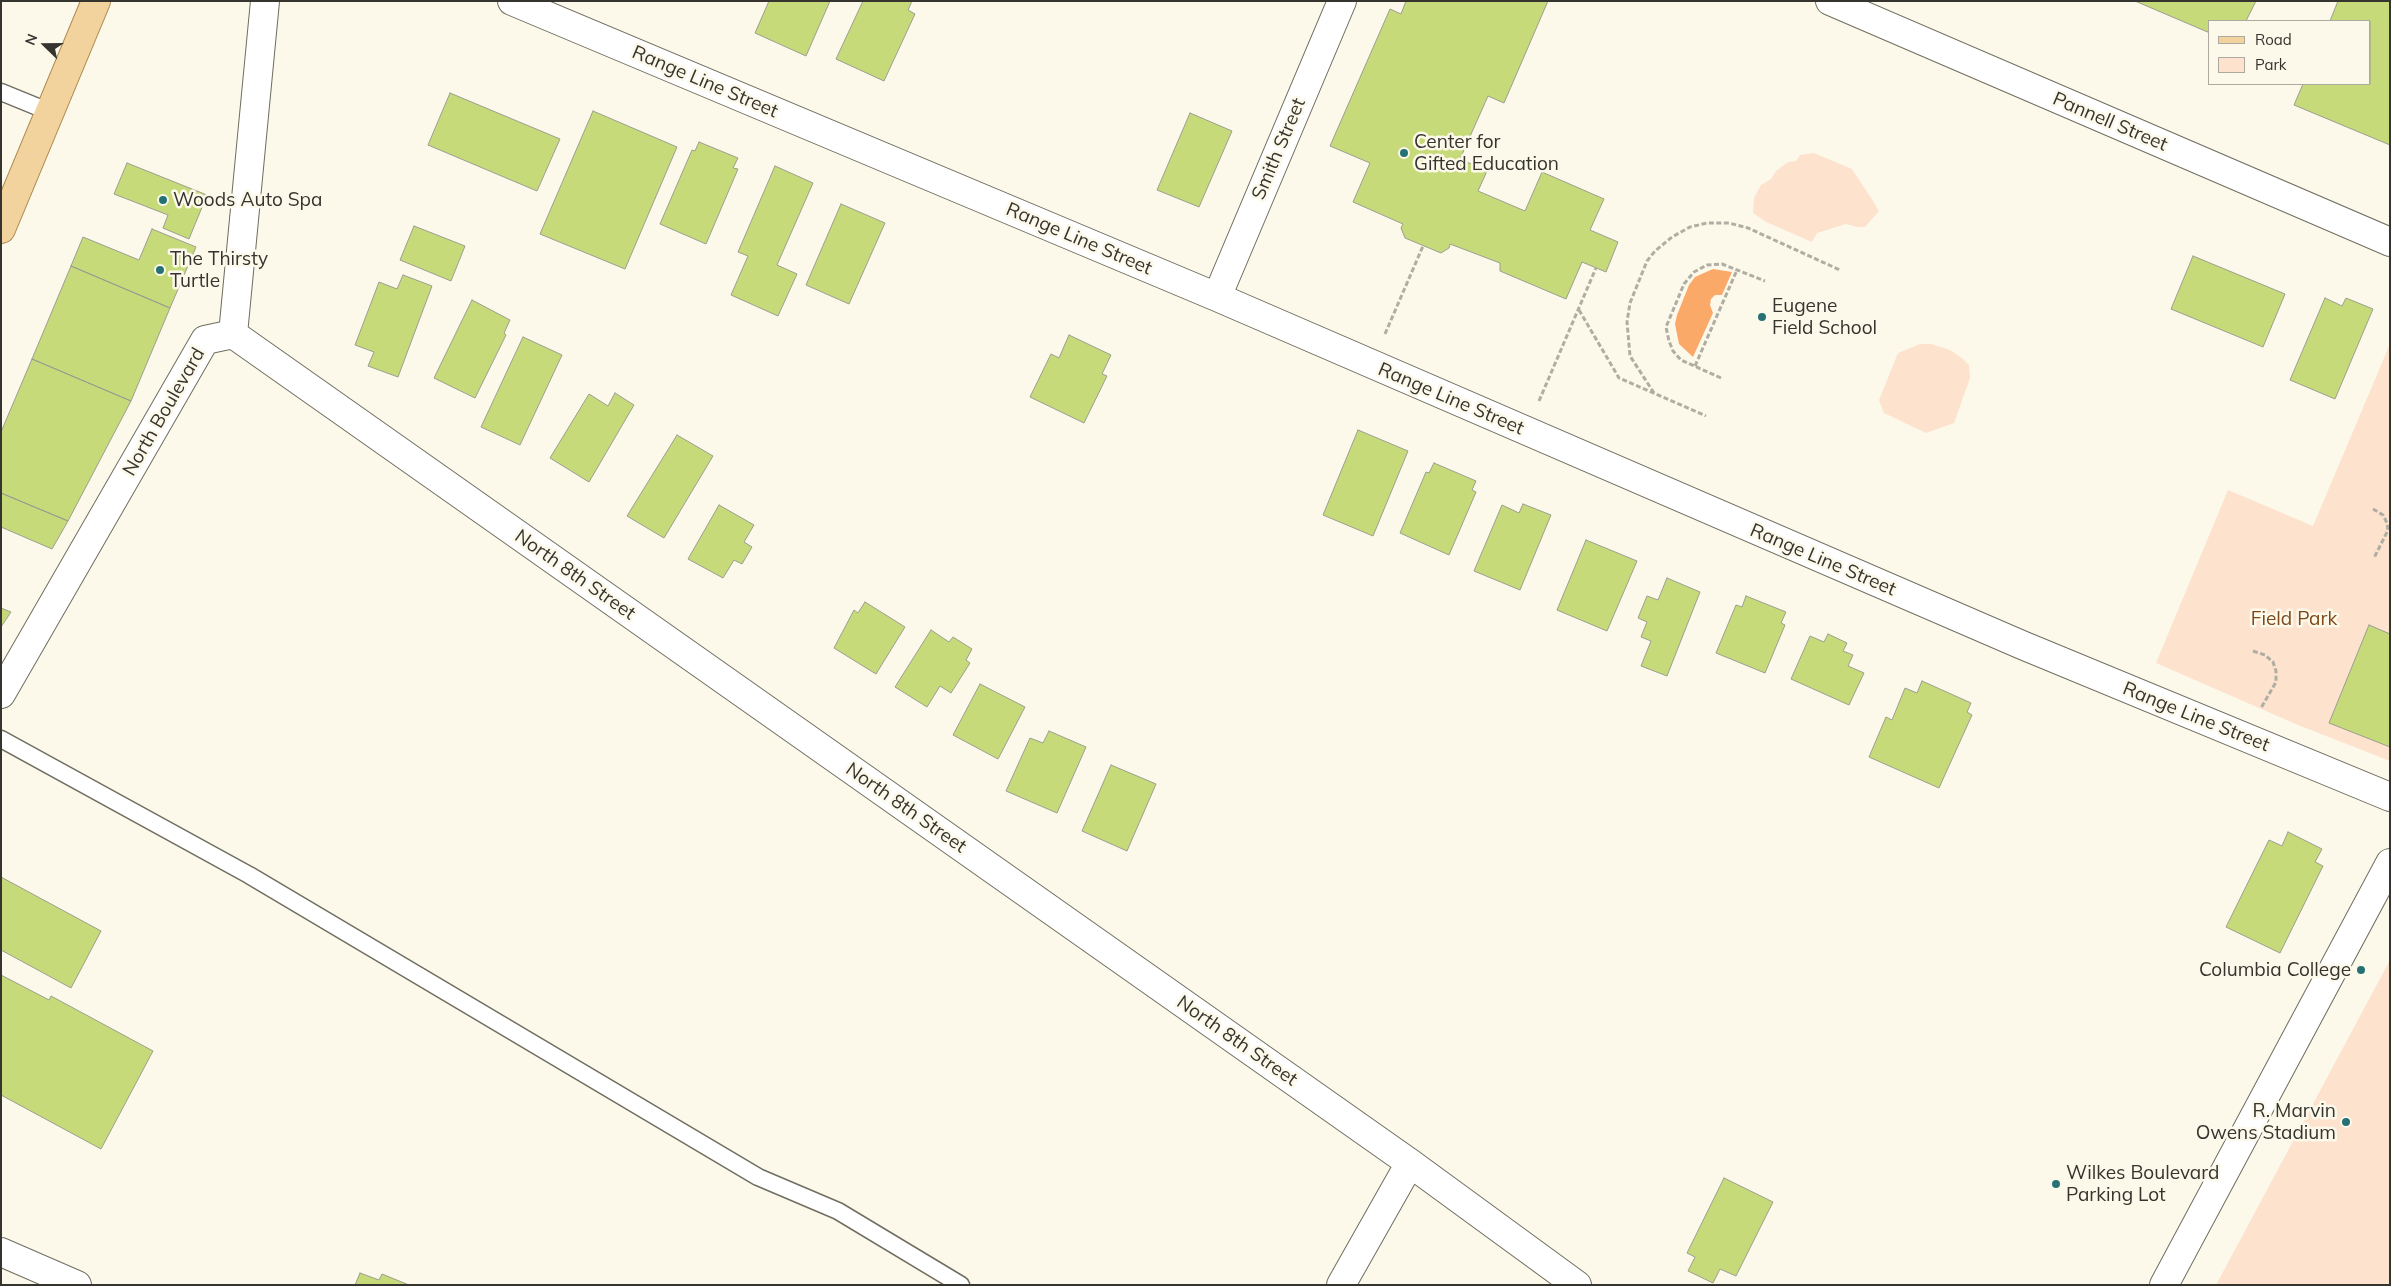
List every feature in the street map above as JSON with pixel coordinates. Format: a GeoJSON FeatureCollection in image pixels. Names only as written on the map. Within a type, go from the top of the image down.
{"type":"FeatureCollection","features":[{"type":"Feature","properties":{"kind":"main road"},"geometry":{"type":"LineString","coordinates":[[1,229],[96,1]]}},
{"type":"Feature","properties":{"kind":"street"},"geometry":{"type":"LineString","coordinates":[[233,334],[265,1]]}},
{"type":"Feature","properties":{"kind":"street","name":"Range Line Street"},"geometry":{"type":"LineString","coordinates":[[512,1],[1217,297],[2022,645],[2390,797]]}},
{"type":"Feature","properties":{"kind":"street","name":"Smith Street"},"geometry":{"type":"LineString","coordinates":[[1217,297],[1342,1]]}},
{"type":"Feature","properties":{"kind":"street","name":"Pannell Street"},"geometry":{"type":"LineString","coordinates":[[1830,1],[2390,242]]}},
{"type":"Feature","properties":{"kind":"street","name":"North Boulevard"},"geometry":{"type":"LineString","coordinates":[[1,694],[205,340],[233,334]]}},
{"type":"Feature","properties":{"kind":"street","name":"North 8th Street"},"geometry":{"type":"LineString","coordinates":[[233,334],[1410,1163],[1577,1285]]}},
{"type":"Feature","properties":{"kind":"street"},"geometry":{"type":"LineString","coordinates":[[2164,1285],[2390,864]]}},
{"type":"Feature","properties":{"kind":"street"},"geometry":{"type":"LineString","coordinates":[[1340,1285],[1410,1163]]}},
{"type":"Feature","properties":{"kind":"street"},"geometry":{"type":"LineString","coordinates":[[1,1252],[77,1285]]}},
{"type":"Feature","properties":{"kind":"lane"},"geometry":{"type":"LineString","coordinates":[[1,92],[50,112]]}},
{"type":"Feature","properties":{"kind":"lane"},"geometry":{"type":"LineString","coordinates":[[1,739],[249,875],[758,1177],[838,1211],[961,1285]]}},
{"type":"Feature","properties":{"kind":"path"},"geometry":{"type":"LineString","coordinates":[[1654,393],[1630,356],[1627,322],[1630,303],[1647,261],[1655,251],[1672,237],[1690,227],[1707,223],[1729,223],[1748,228],[1840,270]]}},
{"type":"Feature","properties":{"kind":"path"},"geometry":{"type":"LineString","coordinates":[[1371,364],[1423,246]]}},
{"type":"Feature","properties":{"kind":"path"},"geometry":{"type":"LineString","coordinates":[[1722,378],[1681,360],[1673,350],[1666,327],[1684,284],[1694,272],[1707,266],[1722,264],[1765,281]]}},
{"type":"Feature","properties":{"kind":"path"},"geometry":{"type":"LineString","coordinates":[[1526,432],[1596,268]]}},
{"type":"Feature","properties":{"kind":"path"},"geometry":{"type":"LineString","coordinates":[[1695,366],[1737,270]]}},
{"type":"Feature","properties":{"kind":"path"},"geometry":{"type":"LineString","coordinates":[[1579,309],[1619,378],[1706,416]]}},
{"type":"Feature","properties":{"kind":"path"},"geometry":{"type":"LineString","coordinates":[[2373,509],[2383,515],[2388,530],[2374,558]]}},
{"type":"Feature","properties":{"kind":"path"},"geometry":{"type":"LineString","coordinates":[[2253,651],[2273,662],[2276,671],[2276,682],[2261,709]]}},
{"type":"Feature","properties":{"kind":"green space"},"geometry":{"type":"Polygon","coordinates":[[[1814,153],[1852,169],[1879,211],[1865,227],[1846,224],[1817,233],[1812,242],[1766,222],[1753,213],[1754,198],[1761,185],[1771,179],[1776,171],[1788,162],[1796,161],[1800,155],[1814,153]]]}},
{"type":"Feature","properties":{"kind":"green space"},"geometry":{"type":"Polygon","coordinates":[[[1920,344],[1931,344],[1950,350],[1962,358],[1969,365],[1970,378],[1954,423],[1926,433],[1884,413],[1879,400],[1898,353],[1920,344]]]}},
{"type":"Feature","properties":{"kind":"green space","name":"Field Park"},"geometry":{"type":"Polygon","coordinates":[[[2390,344],[2390,761],[2298,725],[2156,663],[2228,490],[2313,526],[2390,344]]]}},
{"type":"Feature","properties":{"kind":"green space","name":"R. Marvin Owens Stadium"},"geometry":{"type":"Polygon","coordinates":[[[2390,960],[2390,1285],[2216,1285],[2390,960]]]}},
{"type":"Feature","properties":{"kind":"shaded area"},"geometry":{"type":"Polygon","coordinates":[[[1713,269],[1732,272],[1722,295],[1715,295],[1711,299],[1710,305],[1713,313],[1693,357],[1679,344],[1675,324],[1677,315],[1689,285],[1695,277],[1713,269]]]}},
{"type":"Feature","properties":{"kind":"building"},"geometry":{"type":"Polygon","coordinates":[[[769,1],[830,1],[806,56],[755,33],[769,1]]]}},
{"type":"Feature","properties":{"kind":"building"},"geometry":{"type":"Polygon","coordinates":[[[863,1],[912,1],[908,10],[915,14],[884,81],[836,59],[863,1]]]}},
{"type":"Feature","properties":{"kind":"building","name":"Center for Gifted Education"},"geometry":{"type":"Polygon","coordinates":[[[1406,1],[1548,1],[1504,103],[1488,96],[1460,159],[1487,171],[1478,191],[1525,211],[1542,172],[1604,199],[1590,230],[1618,242],[1606,272],[1582,262],[1566,299],[1500,271],[1500,263],[1450,244],[1449,248],[1441,253],[1405,238],[1401,228],[1403,224],[1353,202],[1370,163],[1330,146],[1390,9],[1401,14],[1406,1]]]}},
{"type":"Feature","properties":{"kind":"building"},"geometry":{"type":"Polygon","coordinates":[[[2135,1],[2256,1],[2246,20],[2208,20],[2208,32],[2135,1]]]}},
{"type":"Feature","properties":{"kind":"building"},"geometry":{"type":"Polygon","coordinates":[[[2338,1],[2390,1],[2390,145],[2294,105],[2303,85],[2371,85],[2371,20],[2330,20],[2338,1]]]}},
{"type":"Feature","properties":{"kind":"building"},"geometry":{"type":"Polygon","coordinates":[[[450,93],[560,139],[537,191],[428,145],[450,93]]]}},
{"type":"Feature","properties":{"kind":"building"},"geometry":{"type":"Polygon","coordinates":[[[593,111],[677,147],[625,269],[540,234],[593,111]]]}},
{"type":"Feature","properties":{"kind":"building"},"geometry":{"type":"Polygon","coordinates":[[[1190,113],[1232,131],[1199,207],[1157,190],[1190,113]]]}},
{"type":"Feature","properties":{"kind":"building"},"geometry":{"type":"Polygon","coordinates":[[[699,142],[738,158],[733,168],[738,169],[706,244],[660,224],[692,150],[695,151],[699,142]]]}},
{"type":"Feature","properties":{"kind":"building"},"geometry":{"type":"Polygon","coordinates":[[[127,163],[207,195],[189,239],[163,228],[168,215],[114,194],[127,163]]]}},
{"type":"Feature","properties":{"kind":"building"},"geometry":{"type":"Polygon","coordinates":[[[775,166],[813,183],[777,265],[797,274],[778,316],[731,295],[748,256],[738,252],[775,166]]]}},
{"type":"Feature","properties":{"kind":"building"},"geometry":{"type":"Polygon","coordinates":[[[841,204],[885,223],[849,304],[806,285],[841,204]]]}},
{"type":"Feature","properties":{"kind":"building"},"geometry":{"type":"Polygon","coordinates":[[[414,226],[465,246],[451,281],[400,260],[414,226]]]}},
{"type":"Feature","properties":{"kind":"building"},"geometry":{"type":"Polygon","coordinates":[[[152,229],[196,247],[170,308],[71,266],[83,237],[139,260],[152,229]]]}},
{"type":"Feature","properties":{"kind":"building"},"geometry":{"type":"Polygon","coordinates":[[[2193,256],[2285,294],[2263,347],[2171,309],[2193,256]]]}},
{"type":"Feature","properties":{"kind":"building"},"geometry":{"type":"Polygon","coordinates":[[[71,266],[170,308],[131,401],[32,359],[71,266]]]}},
{"type":"Feature","properties":{"kind":"building"},"geometry":{"type":"Polygon","coordinates":[[[403,275],[432,286],[398,377],[368,366],[374,352],[355,345],[379,282],[397,289],[403,275]]]}},
{"type":"Feature","properties":{"kind":"building"},"geometry":{"type":"Polygon","coordinates":[[[2325,298],[2342,306],[2346,298],[2373,309],[2335,399],[2290,380],[2325,298]]]}},
{"type":"Feature","properties":{"kind":"building"},"geometry":{"type":"Polygon","coordinates":[[[472,300],[510,320],[504,333],[506,335],[475,398],[434,378],[472,300]]]}},
{"type":"Feature","properties":{"kind":"building"},"geometry":{"type":"Polygon","coordinates":[[[1069,335],[1111,355],[1102,374],[1107,376],[1084,423],[1030,397],[1051,354],[1059,358],[1069,335]]]}},
{"type":"Feature","properties":{"kind":"building"},"geometry":{"type":"Polygon","coordinates":[[[523,337],[562,355],[520,445],[481,427],[523,337]]]}},
{"type":"Feature","properties":{"kind":"building"},"geometry":{"type":"Polygon","coordinates":[[[32,359],[131,401],[68,521],[1,493],[1,432],[32,359]]]}},
{"type":"Feature","properties":{"kind":"building"},"geometry":{"type":"Polygon","coordinates":[[[615,393],[634,405],[589,482],[550,458],[589,394],[608,406],[615,393]]]}},
{"type":"Feature","properties":{"kind":"building"},"geometry":{"type":"Polygon","coordinates":[[[1358,430],[1408,451],[1373,536],[1323,515],[1358,430]]]}},
{"type":"Feature","properties":{"kind":"building"},"geometry":{"type":"Polygon","coordinates":[[[677,435],[713,456],[664,538],[627,516],[677,435]]]}},
{"type":"Feature","properties":{"kind":"building"},"geometry":{"type":"Polygon","coordinates":[[[1434,463],[1476,481],[1472,490],[1476,492],[1449,555],[1400,533],[1426,472],[1429,473],[1434,463]]]}},
{"type":"Feature","properties":{"kind":"building"},"geometry":{"type":"Polygon","coordinates":[[[1,493],[68,521],[52,549],[1,527],[1,493]]]}},
{"type":"Feature","properties":{"kind":"building"},"geometry":{"type":"Polygon","coordinates":[[[1523,504],[1551,515],[1520,590],[1474,571],[1502,505],[1519,513],[1523,504]]]}},
{"type":"Feature","properties":{"kind":"building"},"geometry":{"type":"Polygon","coordinates":[[[719,505],[754,525],[744,542],[752,547],[742,564],[734,560],[723,578],[688,559],[719,505]]]}},
{"type":"Feature","properties":{"kind":"building"},"geometry":{"type":"Polygon","coordinates":[[[1586,540],[1637,561],[1607,631],[1557,610],[1586,540]]]}},
{"type":"Feature","properties":{"kind":"building"},"geometry":{"type":"Polygon","coordinates":[[[1667,578],[1700,592],[1667,676],[1641,666],[1651,641],[1641,637],[1647,622],[1638,618],[1647,596],[1658,600],[1667,578]]]}},
{"type":"Feature","properties":{"kind":"building"},"geometry":{"type":"Polygon","coordinates":[[[1746,596],[1786,612],[1781,623],[1785,625],[1765,673],[1716,653],[1736,605],[1742,607],[1746,596]]]}},
{"type":"Feature","properties":{"kind":"building"},"geometry":{"type":"Polygon","coordinates":[[[865,602],[905,627],[876,674],[834,648],[854,610],[858,613],[865,602]]]}},
{"type":"Feature","properties":{"kind":"building"},"geometry":{"type":"Polygon","coordinates":[[[1,608],[11,612],[1,627],[1,608]]]}},
{"type":"Feature","properties":{"kind":"building"},"geometry":{"type":"Polygon","coordinates":[[[2369,625],[2390,634],[2390,747],[2329,723],[2369,625]]]}},
{"type":"Feature","properties":{"kind":"building"},"geometry":{"type":"Polygon","coordinates":[[[931,630],[949,642],[953,637],[972,649],[966,660],[970,663],[951,693],[940,686],[927,707],[895,687],[931,630]]]}},
{"type":"Feature","properties":{"kind":"building"},"geometry":{"type":"Polygon","coordinates":[[[1828,634],[1847,643],[1843,651],[1853,655],[1848,666],[1864,673],[1849,705],[1791,679],[1810,636],[1824,642],[1828,634]]]}},
{"type":"Feature","properties":{"kind":"building"},"geometry":{"type":"Polygon","coordinates":[[[1922,681],[1971,703],[1967,712],[1972,715],[1939,788],[1869,757],[1886,717],[1892,720],[1905,688],[1917,693],[1922,681]]]}},
{"type":"Feature","properties":{"kind":"building"},"geometry":{"type":"Polygon","coordinates":[[[980,684],[1025,707],[998,759],[953,735],[980,684]]]}},
{"type":"Feature","properties":{"kind":"building"},"geometry":{"type":"Polygon","coordinates":[[[1049,731],[1086,747],[1057,813],[1006,791],[1030,738],[1043,743],[1049,731]]]}},
{"type":"Feature","properties":{"kind":"building"},"geometry":{"type":"Polygon","coordinates":[[[1111,765],[1156,784],[1127,851],[1082,831],[1111,765]]]}},
{"type":"Feature","properties":{"kind":"building"},"geometry":{"type":"Polygon","coordinates":[[[2288,832],[2322,849],[2315,862],[2323,866],[2280,953],[2226,927],[2269,840],[2282,846],[2288,832]]]}},
{"type":"Feature","properties":{"kind":"building"},"geometry":{"type":"Polygon","coordinates":[[[1,877],[101,931],[71,988],[1,950],[1,877]]]}},
{"type":"Feature","properties":{"kind":"building"},"geometry":{"type":"Polygon","coordinates":[[[1,975],[49,1000],[51,996],[153,1051],[101,1149],[1,1095],[1,975]]]}},
{"type":"Feature","properties":{"kind":"building"},"geometry":{"type":"Polygon","coordinates":[[[1724,1178],[1773,1202],[1736,1276],[1720,1269],[1713,1283],[1688,1271],[1695,1257],[1687,1253],[1724,1178]]]}},
{"type":"Feature","properties":{"kind":"building"},"geometry":{"type":"Polygon","coordinates":[[[360,1273],[379,1280],[382,1274],[409,1285],[355,1285],[360,1273]]]}},
{"type":"Feature","properties":{"kind":"place","name":"Center for Gifted Education"},"geometry":{"type":"Point","coordinates":[1404,153]}},
{"type":"Feature","properties":{"kind":"place","name":"Woods Auto Spa"},"geometry":{"type":"Point","coordinates":[163,200]}},
{"type":"Feature","properties":{"kind":"place","name":"The Thirsty Turtle"},"geometry":{"type":"Point","coordinates":[160,270]}},
{"type":"Feature","properties":{"kind":"place","name":"Eugene Field School"},"geometry":{"type":"Point","coordinates":[1762,317]}},
{"type":"Feature","properties":{"kind":"place","name":"Columbia College"},"geometry":{"type":"Point","coordinates":[2361,970]}},
{"type":"Feature","properties":{"kind":"place","name":"R. Marvin Owens Stadium"},"geometry":{"type":"Point","coordinates":[2346,1122]}},
{"type":"Feature","properties":{"kind":"place","name":"Wilkes Boulevard Parking Lot"},"geometry":{"type":"Point","coordinates":[2056,1184]}}]}
